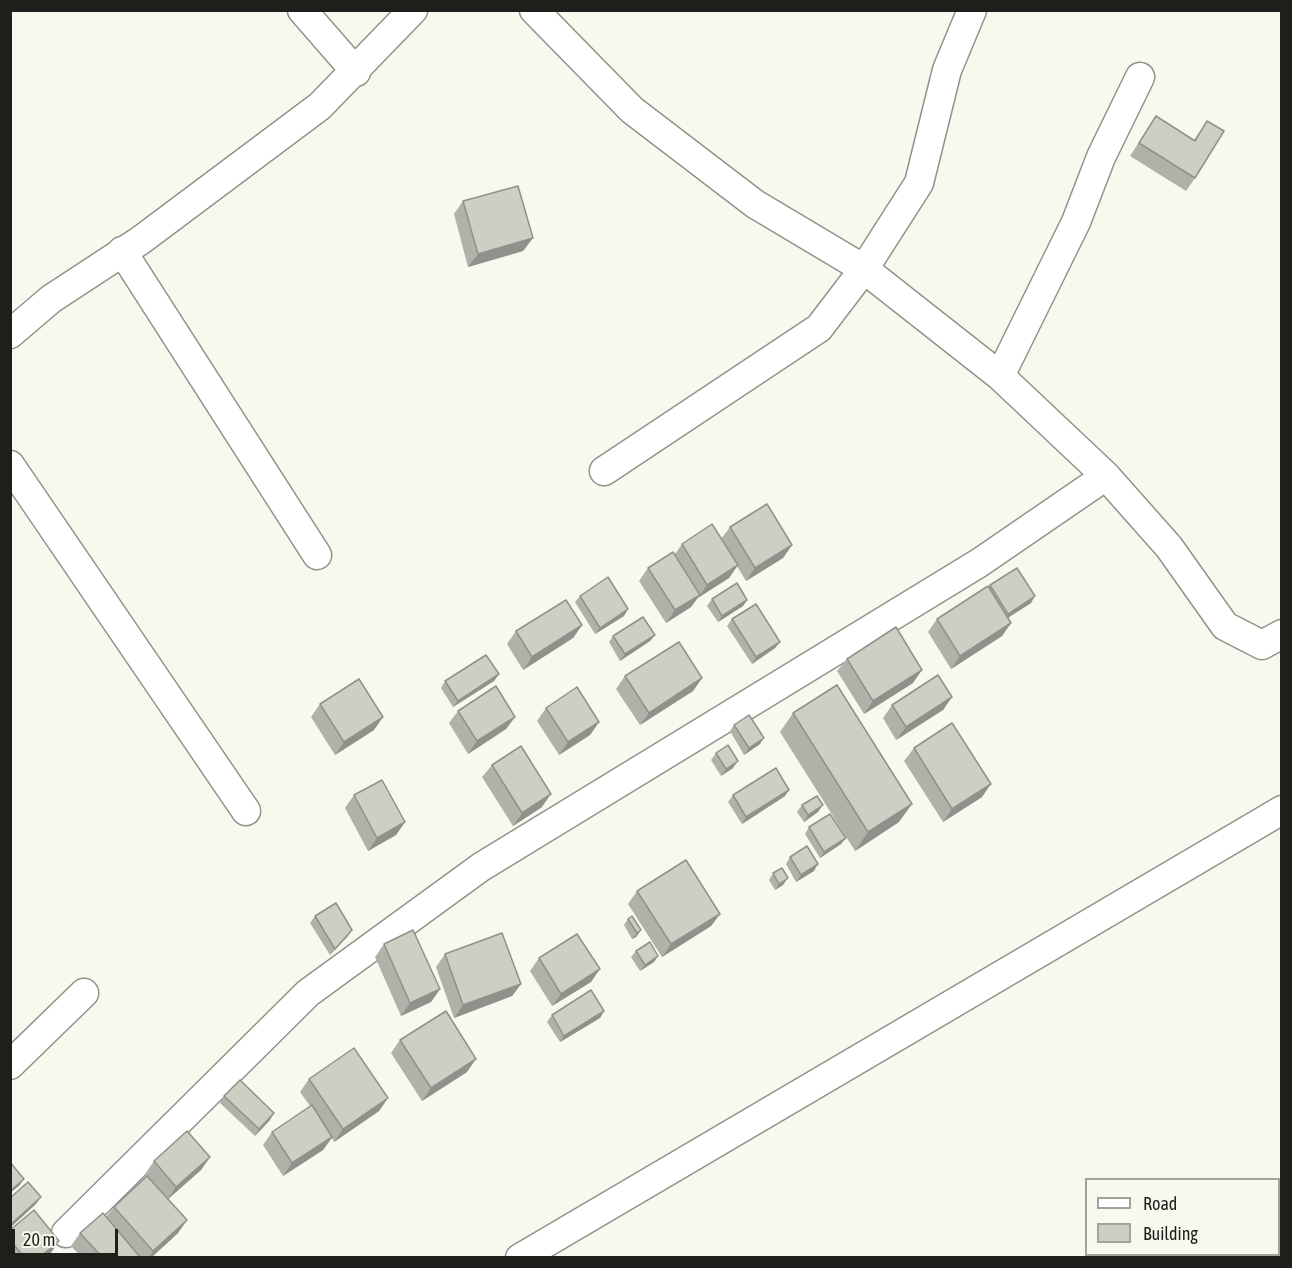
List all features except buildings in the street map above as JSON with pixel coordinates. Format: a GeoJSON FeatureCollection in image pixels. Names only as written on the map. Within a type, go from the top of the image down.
{"type":"FeatureCollection","features":[{"type":"Feature","properties":{"kind":"street"},"geometry":{"type":"LineString","coordinates":[[302,10],[356,72]]}},
{"type":"Feature","properties":{"kind":"street"},"geometry":{"type":"LineString","coordinates":[[10,334],[51,299],[141,240],[320,106],[356,72],[413,10]]}},
{"type":"Feature","properties":{"kind":"street"},"geometry":{"type":"LineString","coordinates":[[534,10],[632,110],[755,204],[864,269],[1000,376],[1106,476],[1169,547],[1225,626],[1262,645],[1281,634]]}},
{"type":"Feature","properties":{"kind":"street"},"geometry":{"type":"LineString","coordinates":[[604,471],[819,328],[864,269],[919,183],[947,70],[972,10]]}},
{"type":"Feature","properties":{"kind":"street"},"geometry":{"type":"LineString","coordinates":[[1000,376],[1076,222],[1101,157],[1140,77]]}},
{"type":"Feature","properties":{"kind":"street"},"geometry":{"type":"LineString","coordinates":[[122,251],[317,555]]}},
{"type":"Feature","properties":{"kind":"street"},"geometry":{"type":"LineString","coordinates":[[10,465],[246,811]]}},
{"type":"Feature","properties":{"kind":"street"},"geometry":{"type":"LineString","coordinates":[[66,1233],[308,993],[327,979],[481,867],[979,563],[1106,476]]}},
{"type":"Feature","properties":{"kind":"street"},"geometry":{"type":"LineString","coordinates":[[520,1257],[1281,810]]}},
{"type":"Feature","properties":{"kind":"street"},"geometry":{"type":"LineString","coordinates":[[10,1065],[84,993]]}}]}
